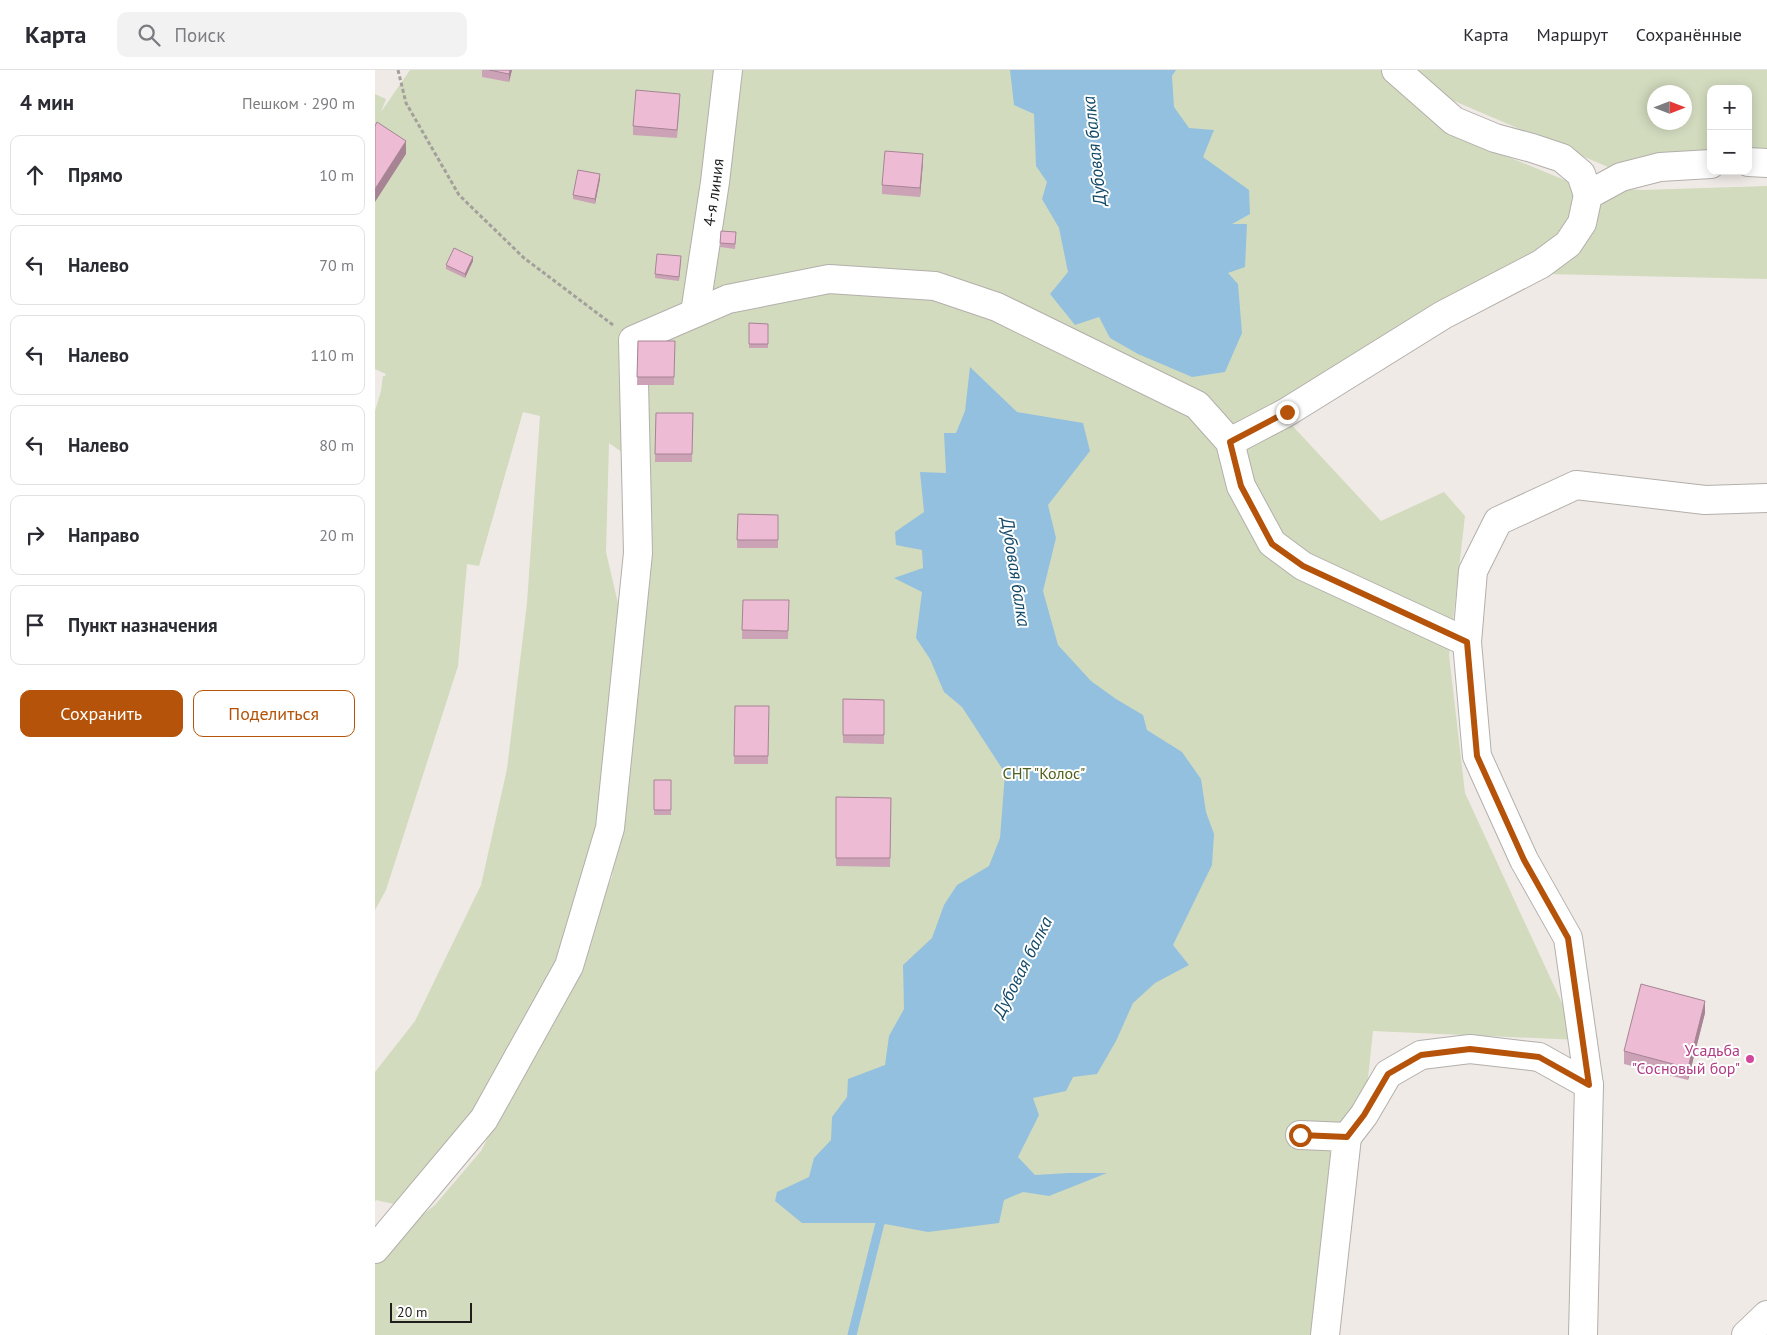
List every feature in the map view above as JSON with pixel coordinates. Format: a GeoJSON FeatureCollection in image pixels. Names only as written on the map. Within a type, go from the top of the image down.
{"type":"FeatureCollection","features":[{"type":"Feature","properties":{"kind":"street","name":"4-я линия"},"geometry":{"type":"LineString","coordinates":[[695,313],[715,182],[728,70]]}},
{"type":"Feature","properties":{"kind":"street"},"geometry":{"type":"LineString","coordinates":[[1230,442],[1287,412],[1443,315],[1541,264],[1568,244],[1582,223],[1588,195],[1581,174],[1562,158],[1495,138],[1454,121],[1396,70]]}},
{"type":"Feature","properties":{"kind":"street"},"geometry":{"type":"LineString","coordinates":[[1752,162],[1767,163]]}},
{"type":"Feature","properties":{"kind":"street"},"geometry":{"type":"LineString","coordinates":[[1588,195],[1621,177],[1660,167],[1707,164]]}},
{"type":"Feature","properties":{"kind":"street"},"geometry":{"type":"LineString","coordinates":[[375,1249],[484,1119],[569,966],[610,828],[638,554],[633,340],[728,299],[829,279],[935,286],[997,308],[1197,405],[1230,442],[1241,486],[1272,544],[1303,566],[1467,642]]}},
{"type":"Feature","properties":{"kind":"street"},"geometry":{"type":"LineString","coordinates":[[1583,1335],[1589,1085],[1568,938],[1524,860],[1477,756],[1467,642],[1473,571],[1498,521],[1575,485],[1705,500],[1767,498]]}},
{"type":"Feature","properties":{"kind":"street"},"geometry":{"type":"LineString","coordinates":[[1325,1335],[1347,1137],[1364,1115],[1388,1074],[1421,1055],[1470,1049],[1539,1057],[1589,1085]]}},
{"type":"Feature","properties":{"kind":"street"},"geometry":{"type":"LineString","coordinates":[[1300,1135],[1347,1137]]}},
{"type":"Feature","properties":{"kind":"street"},"geometry":{"type":"LineString","coordinates":[[1747,1335],[1767,1315]]}},
{"type":"Feature","properties":{"kind":"path"},"geometry":{"type":"LineString","coordinates":[[399,70],[406,103],[459,195],[524,258],[633,340]]}},
{"type":"Feature","properties":{"kind":"green space","name":"СНТ \"Колос\""},"geometry":{"type":"Polygon","coordinates":[[[410,70],[1381,70],[1443,130],[1579,186],[1642,190],[1767,186],[1767,279],[1498,273],[1274,406],[1381,521],[1444,492],[1465,516],[1449,655],[1465,793],[1579,1040],[1373,1031],[1367,1087],[1331,1145],[1315,1335],[375,1335],[375,1253],[435,1205],[481,1151],[538,1041],[612,877],[619,813],[559,964],[474,1119],[394,1204],[376,1200],[375,1202],[375,1072],[415,1021],[481,885],[507,769],[527,603],[540,416],[523,412],[479,566],[467,564],[458,666],[386,890],[375,910],[375,411],[383,376],[386,374],[375,369],[375,94],[386,99],[381,112],[410,70]],[[609,443],[606,552],[623,625],[646,469],[609,443]]]}},
{"type":"Feature","properties":{"kind":"green space"},"geometry":{"type":"Polygon","coordinates":[[[1416,70],[1767,70],[1767,159],[1752,160],[1752,85],[1707,85],[1707,162],[1608,167],[1445,97],[1416,70]]]}},
{"type":"Feature","properties":{"kind":"water"},"geometry":{"type":"Polygon","coordinates":[[[1010,70],[1176,70],[1172,76],[1174,107],[1189,128],[1214,130],[1203,157],[1249,190],[1250,214],[1232,224],[1247,224],[1245,267],[1228,273],[1238,284],[1242,333],[1225,372],[1192,377],[1138,354],[1110,338],[1099,317],[1075,325],[1050,294],[1068,272],[1059,228],[1042,199],[1047,182],[1036,166],[1034,114],[1014,105],[1010,70]]]}},
{"type":"Feature","properties":{"kind":"water"},"geometry":{"type":"Polygon","coordinates":[[[970,367],[1017,412],[1083,423],[1090,451],[1048,505],[1056,538],[1043,591],[1058,645],[1091,681],[1143,715],[1147,730],[1182,752],[1201,779],[1206,812],[1214,834],[1212,865],[1173,945],[1189,965],[1155,983],[1133,1003],[1116,1041],[1097,1074],[1073,1077],[1066,1091],[1033,1098],[1039,1115],[1018,1157],[1035,1175],[1107,1173],[1049,1196],[1023,1192],[1004,1200],[999,1223],[928,1232],[880,1223],[802,1223],[775,1201],[777,1192],[809,1177],[814,1158],[831,1140],[832,1117],[847,1097],[848,1079],[885,1065],[889,1036],[904,1009],[903,965],[932,938],[944,905],[957,885],[989,866],[1000,838],[1005,773],[962,707],[944,692],[930,659],[916,638],[922,592],[894,578],[923,568],[922,550],[896,545],[895,532],[924,512],[920,472],[946,473],[944,433],[956,433],[965,411],[970,367]]]}},
{"type":"Feature","properties":{"kind":"building"},"geometry":{"type":"Polygon","coordinates":[[[489,70],[510,70],[509,74],[489,70]]]}},
{"type":"Feature","properties":{"kind":"building"},"geometry":{"type":"Polygon","coordinates":[[[636,90],[680,94],[677,130],[633,126],[636,90]]]}},
{"type":"Feature","properties":{"kind":"building"},"geometry":{"type":"Polygon","coordinates":[[[377,122],[406,141],[375,189],[375,126],[377,122]]]}},
{"type":"Feature","properties":{"kind":"building"},"geometry":{"type":"Polygon","coordinates":[[[885,151],[923,154],[920,188],[882,185],[885,151]]]}},
{"type":"Feature","properties":{"kind":"building"},"geometry":{"type":"Polygon","coordinates":[[[578,170],[600,174],[595,199],[573,195],[578,170]]]}},
{"type":"Feature","properties":{"kind":"building"},"geometry":{"type":"Polygon","coordinates":[[[721,231],[736,232],[735,244],[720,243],[721,231]]]}},
{"type":"Feature","properties":{"kind":"building"},"geometry":{"type":"Polygon","coordinates":[[[454,248],[473,257],[465,274],[446,265],[454,248]]]}},
{"type":"Feature","properties":{"kind":"building"},"geometry":{"type":"Polygon","coordinates":[[[657,254],[681,256],[679,277],[655,274],[657,254]]]}},
{"type":"Feature","properties":{"kind":"building"},"geometry":{"type":"Polygon","coordinates":[[[749,323],[768,324],[768,344],[749,344],[749,323]]]}},
{"type":"Feature","properties":{"kind":"building"},"geometry":{"type":"Polygon","coordinates":[[[638,341],[675,341],[674,377],[637,377],[638,341]]]}},
{"type":"Feature","properties":{"kind":"building"},"geometry":{"type":"Polygon","coordinates":[[[656,413],[693,413],[692,454],[655,454],[656,413]]]}},
{"type":"Feature","properties":{"kind":"building"},"geometry":{"type":"Polygon","coordinates":[[[738,514],[778,515],[778,540],[737,540],[738,514]]]}},
{"type":"Feature","properties":{"kind":"building"},"geometry":{"type":"Polygon","coordinates":[[[743,600],[789,600],[788,631],[742,630],[743,600]]]}},
{"type":"Feature","properties":{"kind":"building"},"geometry":{"type":"Polygon","coordinates":[[[843,699],[884,700],[884,735],[843,735],[843,699]]]}},
{"type":"Feature","properties":{"kind":"building"},"geometry":{"type":"Polygon","coordinates":[[[735,706],[769,706],[768,756],[734,756],[735,706]]]}},
{"type":"Feature","properties":{"kind":"building"},"geometry":{"type":"Polygon","coordinates":[[[654,780],[671,780],[671,810],[654,810],[654,780]]]}},
{"type":"Feature","properties":{"kind":"building"},"geometry":{"type":"Polygon","coordinates":[[[836,797],[891,798],[890,858],[836,858],[836,797]]]}},
{"type":"Feature","properties":{"kind":"building"},"geometry":{"type":"Polygon","coordinates":[[[1641,984],[1705,1001],[1688,1068],[1624,1051],[1641,984]]]}},
{"type":"Feature","properties":{"kind":"waterway","name":"Дубовая балка"},"geometry":{"type":"LineString","coordinates":[[852,1335],[880,1223],[886,1215]]}},
{"type":"Feature","properties":{"kind":"place","name":"Усадьба \"Сосновый бор\""},"geometry":{"type":"Point","coordinates":[1750,1059]}},
{"type":"Feature","properties":{"kind":"route"},"geometry":{"type":"LineString","coordinates":[[1287,412],[1230,442],[1241,486],[1272,544],[1303,566],[1467,642],[1477,756],[1524,860],[1568,938],[1589,1085],[1539,1057],[1470,1049],[1421,1055],[1388,1074],[1364,1115],[1347,1137],[1300,1135]]}}]}
